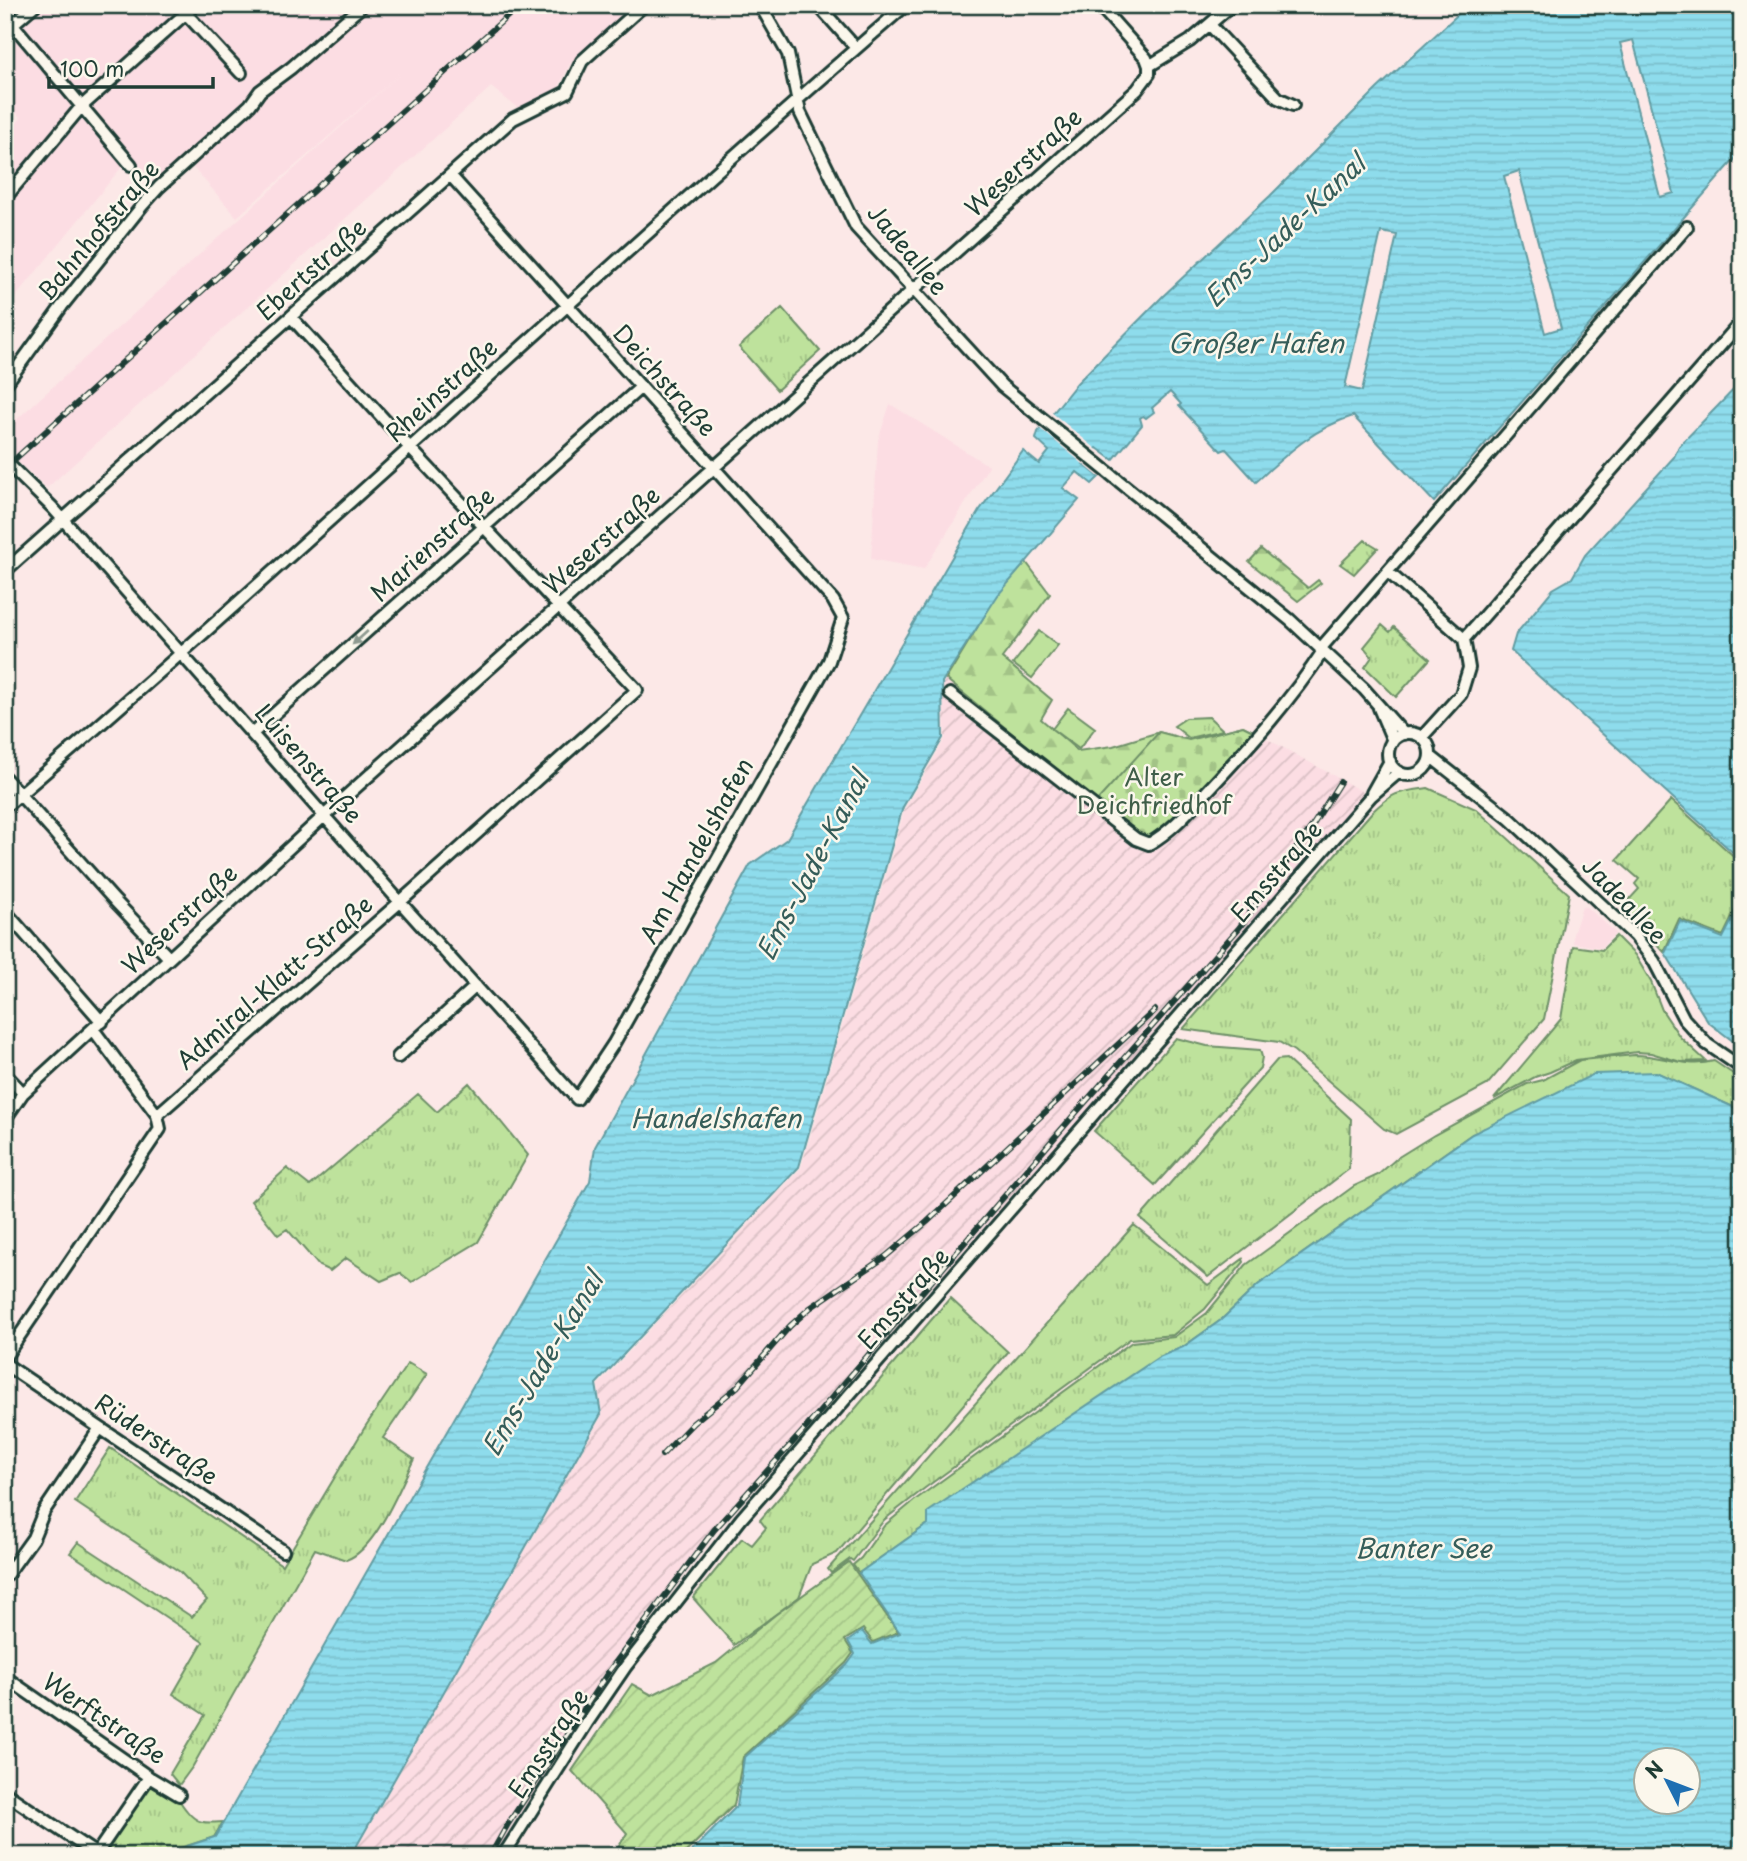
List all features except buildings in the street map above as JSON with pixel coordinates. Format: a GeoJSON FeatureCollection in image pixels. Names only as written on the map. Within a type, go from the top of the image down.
{"type":"FeatureCollection","features":[{"type":"Feature","properties":{"kind":"street"},"geometry":{"type":"LineString","coordinates":[[9,28],[35,5]]}},
{"type":"Feature","properties":{"kind":"street"},"geometry":{"type":"LineString","coordinates":[[6,196],[81,107],[182,10],[195,5]]}},
{"type":"Feature","properties":{"kind":"street","name":"Bahnhofstraße"},"geometry":{"type":"LineString","coordinates":[[5,385],[92,267],[159,187],[250,105],[268,84],[291,68],[363,5]]}},
{"type":"Feature","properties":{"kind":"street","name":"Ebertstraße"},"geometry":{"type":"LineString","coordinates":[[5,571],[518,115],[568,92],[582,61],[643,5]]}},
{"type":"Feature","properties":{"kind":"street","name":"Jadeallee"},"geometry":{"type":"LineString","coordinates":[[760,5],[788,54],[796,100],[808,132],[856,227],[1002,386],[1246,582],[1322,650]]}},
{"type":"Feature","properties":{"kind":"street"},"geometry":{"type":"LineString","coordinates":[[818,5],[856,48]]}},
{"type":"Feature","properties":{"kind":"street","name":"Rheinstraße"},"geometry":{"type":"LineString","coordinates":[[5,807],[410,448],[796,100],[906,5]]}},
{"type":"Feature","properties":{"kind":"street"},"geometry":{"type":"LineString","coordinates":[[1099,5],[1146,58],[1149,66]]}},
{"type":"Feature","properties":{"kind":"street","name":"Weserstraße"},"geometry":{"type":"LineString","coordinates":[[5,1119],[23,1093],[325,815],[560,608],[1137,90],[1149,74],[1149,66],[1174,53],[1232,5]]}},
{"type":"Feature","properties":{"kind":"street"},"geometry":{"type":"LineString","coordinates":[[182,10],[242,74]]}},
{"type":"Feature","properties":{"kind":"street"},"geometry":{"type":"LineString","coordinates":[[5,15],[9,28],[131,165]]}},
{"type":"Feature","properties":{"kind":"street"},"geometry":{"type":"LineString","coordinates":[[1210,25],[1278,98],[1293,105]]}},
{"type":"Feature","properties":{"kind":"street","name":"Deichstraße"},"geometry":{"type":"LineString","coordinates":[[450,175],[833,600],[843,618]]}},
{"type":"Feature","properties":{"kind":"street"},"geometry":{"type":"LineString","coordinates":[[950,694],[1136,839],[1149,844],[1168,833],[1284,705],[1322,650],[1687,227]]}},
{"type":"Feature","properties":{"kind":"street"},"geometry":{"type":"LineString","coordinates":[[291,317],[560,608]]}},
{"type":"Feature","properties":{"kind":"street"},"geometry":{"type":"LineString","coordinates":[[1464,639],[1742,321]]}},
{"type":"Feature","properties":{"kind":"street","name":"Marienstraße"},"geometry":{"type":"LineString","coordinates":[[253,733],[641,387]]}},
{"type":"Feature","properties":{"kind":"street","name":"Luisenstraße"},"geometry":{"type":"LineString","coordinates":[[5,461],[181,652],[577,1099]]}},
{"type":"Feature","properties":{"kind":"street"},"geometry":{"type":"LineString","coordinates":[[1388,572],[1464,639],[1469,668],[1467,681],[1461,694],[1422,737]]}},
{"type":"Feature","properties":{"kind":"street","name":"Admiral-Klatt-Straße"},"geometry":{"type":"LineString","coordinates":[[157,1115],[637,690],[560,608]]}},
{"type":"Feature","properties":{"kind":"street","name":"Am Handelshafen"},"geometry":{"type":"LineString","coordinates":[[577,1099],[614,1043],[829,661],[843,618]]}},
{"type":"Feature","properties":{"kind":"street"},"geometry":{"type":"LineString","coordinates":[[1322,650],[1364,689],[1405,734]]}},
{"type":"Feature","properties":{"kind":"street"},"geometry":{"type":"LineString","coordinates":[[1379,706],[1393,741]]}},
{"type":"Feature","properties":{"kind":"street"},"geometry":{"type":"LineString","coordinates":[[1410,733],[1422,737],[1429,746],[1430,756],[1424,769],[1412,775],[1399,772],[1390,761],[1389,751],[1393,741],[1410,733]]}},
{"type":"Feature","properties":{"kind":"street","name":"Jadeallee"},"geometry":{"type":"LineString","coordinates":[[1430,756],[1510,819],[1635,936],[1654,961],[1684,1019],[1707,1044],[1742,1068]]}},
{"type":"Feature","properties":{"kind":"street","name":"Emsstraße"},"geometry":{"type":"LineString","coordinates":[[1371,796],[1390,761]]}},
{"type":"Feature","properties":{"kind":"street","name":"Jadeallee"},"geometry":{"type":"LineString","coordinates":[[1424,769],[1456,778]]}},
{"type":"Feature","properties":{"kind":"street","name":"Emsstraße"},"geometry":{"type":"LineString","coordinates":[[503,1856],[626,1666],[741,1519],[1371,796],[1399,772]]}},
{"type":"Feature","properties":{"kind":"street"},"geometry":{"type":"LineString","coordinates":[[5,778],[169,958]]}},
{"type":"Feature","properties":{"kind":"street"},"geometry":{"type":"LineString","coordinates":[[5,911],[97,1026],[157,1115],[160,1129],[5,1357]]}},
{"type":"Feature","properties":{"kind":"street"},"geometry":{"type":"LineString","coordinates":[[398,1057],[476,986]]}},
{"type":"Feature","properties":{"kind":"street"},"geometry":{"type":"LineString","coordinates":[[5,1074],[23,1093]]}},
{"type":"Feature","properties":{"kind":"street","name":"Rüderstraße"},"geometry":{"type":"LineString","coordinates":[[5,1364],[283,1551]]}},
{"type":"Feature","properties":{"kind":"street"},"geometry":{"type":"LineString","coordinates":[[5,1577],[33,1538],[44,1511],[100,1428]]}},
{"type":"Feature","properties":{"kind":"street","name":"Werftstraße"},"geometry":{"type":"LineString","coordinates":[[5,1677],[149,1777],[179,1794]]}},
{"type":"Feature","properties":{"kind":"street"},"geometry":{"type":"LineString","coordinates":[[5,1793],[95,1855],[149,1777]]}},
{"type":"Feature","properties":{"kind":"shaded area"},"geometry":{"type":"Polygon","coordinates":[[[5,5],[635,5],[570,64],[555,95],[519,109],[491,87],[47,488],[5,450],[5,430],[403,71],[237,217],[190,164],[164,189],[129,158],[5,310],[5,138],[21,118],[5,100],[5,5]]]}},
{"type":"Feature","properties":{"kind":"shaded area"},"geometry":{"type":"Polygon","coordinates":[[[890,404],[989,466],[924,569],[871,559],[878,440],[890,404]]]}},
{"type":"Feature","properties":{"kind":"shaded area"},"geometry":{"type":"Polygon","coordinates":[[[946,679],[1136,835],[1168,830],[1253,731],[1365,793],[712,1537],[616,1666],[494,1856],[352,1856],[602,1415],[598,1385],[801,1168],[905,808],[945,739],[943,683],[946,679]]]}},
{"type":"Feature","properties":{"kind":"shaded area"},"geometry":{"type":"Polygon","coordinates":[[[1582,907],[1587,907],[1616,933],[1601,948],[1573,943],[1573,934],[1582,907]]]}},
{"type":"Feature","properties":{"kind":"green space"},"geometry":{"type":"Polygon","coordinates":[[[782,308],[820,351],[777,390],[739,347],[782,308]]]}},
{"type":"Feature","properties":{"kind":"green space"},"geometry":{"type":"Polygon","coordinates":[[[1365,540],[1378,548],[1354,574],[1340,564],[1365,540]]]}},
{"type":"Feature","properties":{"kind":"green space"},"geometry":{"type":"Polygon","coordinates":[[[1261,549],[1308,588],[1318,580],[1321,583],[1298,601],[1249,562],[1261,549]]]}},
{"type":"Feature","properties":{"kind":"green space"},"geometry":{"type":"Polygon","coordinates":[[[1026,562],[1050,594],[1002,658],[1052,700],[1041,719],[1078,751],[1113,746],[1159,732],[1189,740],[1243,726],[1253,731],[1136,835],[946,679],[997,595],[1026,562]]]}},
{"type":"Feature","properties":{"kind":"green space"},"geometry":{"type":"Polygon","coordinates":[[[1382,625],[1390,632],[1394,627],[1430,659],[1396,697],[1365,667],[1372,657],[1364,647],[1382,625]]]}},
{"type":"Feature","properties":{"kind":"green space"},"geometry":{"type":"Polygon","coordinates":[[[1039,631],[1058,645],[1032,678],[1013,664],[1039,631]]]}},
{"type":"Feature","properties":{"kind":"green space"},"geometry":{"type":"Polygon","coordinates":[[[1068,708],[1095,728],[1079,749],[1052,729],[1068,708]]]}},
{"type":"Feature","properties":{"kind":"green space"},"geometry":{"type":"Polygon","coordinates":[[[1209,717],[1223,730],[1189,738],[1174,726],[1186,718],[1209,717]]]}},
{"type":"Feature","properties":{"kind":"green space","name":"Alter Deichfriedhof"},"geometry":{"type":"Polygon","coordinates":[[[1243,726],[1253,731],[1168,830],[1150,840],[1136,835],[1096,802],[1159,732],[1189,740],[1243,726]]]}},
{"type":"Feature","properties":{"kind":"green space"},"geometry":{"type":"Polygon","coordinates":[[[1428,788],[1476,809],[1569,894],[1544,1019],[1487,1085],[1396,1134],[1384,1129],[1294,1051],[1279,1042],[1183,1029],[1372,812],[1397,794],[1428,788]]]}},
{"type":"Feature","properties":{"kind":"green space"},"geometry":{"type":"Polygon","coordinates":[[[1671,800],[1738,860],[1741,890],[1723,936],[1679,919],[1664,952],[1624,908],[1639,889],[1635,884],[1639,879],[1617,860],[1671,800]]]}},
{"type":"Feature","properties":{"kind":"green space"},"geometry":{"type":"Polygon","coordinates":[[[1616,936],[1635,955],[1651,982],[1662,1010],[1680,1037],[1706,1061],[1681,1062],[1651,1053],[1637,1052],[1576,1060],[1535,1077],[1494,1099],[1561,1019],[1573,946],[1602,950],[1616,936]]]}},
{"type":"Feature","properties":{"kind":"green space"},"geometry":{"type":"Polygon","coordinates":[[[1176,1038],[1207,1046],[1260,1050],[1262,1057],[1260,1068],[1155,1185],[1094,1131],[1176,1038]]]}},
{"type":"Feature","properties":{"kind":"green space"},"geometry":{"type":"Polygon","coordinates":[[[1635,1055],[1684,1063],[1714,1061],[1742,1080],[1742,1111],[1656,1072],[1472,1134],[1258,1285],[1221,1320],[1183,1347],[1159,1358],[929,1512],[928,1524],[859,1573],[853,1565],[884,1526],[915,1500],[1132,1342],[1174,1337],[1207,1313],[1246,1265],[1354,1186],[1378,1175],[1397,1158],[1434,1135],[1527,1084],[1543,1080],[1580,1060],[1635,1055]]]}},
{"type":"Feature","properties":{"kind":"green space"},"geometry":{"type":"Polygon","coordinates":[[[1286,1059],[1351,1119],[1349,1169],[1208,1277],[1140,1218],[1277,1060],[1286,1059]]]}},
{"type":"Feature","properties":{"kind":"green space"},"geometry":{"type":"Polygon","coordinates":[[[469,1083],[528,1155],[478,1242],[412,1282],[400,1273],[381,1281],[346,1258],[330,1271],[319,1266],[287,1229],[278,1235],[251,1201],[287,1168],[310,1186],[418,1094],[437,1112],[469,1083]]]}},
{"type":"Feature","properties":{"kind":"green space"},"geometry":{"type":"Polygon","coordinates":[[[1134,1225],[1208,1285],[1243,1259],[1244,1262],[1205,1309],[1173,1335],[1130,1339],[884,1520],[853,1561],[850,1559],[831,1573],[828,1569],[1134,1225]]]}},
{"type":"Feature","properties":{"kind":"green space"},"geometry":{"type":"Polygon","coordinates":[[[950,1298],[1008,1352],[837,1553],[812,1564],[799,1597],[734,1645],[693,1598],[742,1538],[752,1545],[766,1528],[760,1520],[950,1298]]]}},
{"type":"Feature","properties":{"kind":"green space"},"geometry":{"type":"Polygon","coordinates":[[[408,1363],[427,1374],[383,1438],[414,1459],[386,1516],[367,1544],[346,1560],[315,1549],[193,1766],[179,1785],[170,1774],[205,1715],[173,1694],[203,1642],[70,1553],[78,1542],[192,1617],[207,1600],[180,1572],[75,1502],[110,1448],[282,1565],[365,1427],[408,1363]]]}},
{"type":"Feature","properties":{"kind":"green space"},"geometry":{"type":"Polygon","coordinates":[[[849,1562],[898,1632],[873,1642],[863,1629],[845,1640],[853,1653],[846,1663],[743,1757],[734,1805],[682,1856],[613,1856],[627,1833],[572,1771],[632,1684],[652,1695],[716,1663],[775,1615],[849,1562]]]}},
{"type":"Feature","properties":{"kind":"green space"},"geometry":{"type":"Polygon","coordinates":[[[149,1783],[178,1796],[191,1816],[199,1821],[223,1822],[214,1837],[156,1856],[100,1856],[149,1783]]]}},
{"type":"Feature","properties":{"kind":"water"},"geometry":{"type":"Polygon","coordinates":[[[1468,5],[1742,5],[1742,151],[1434,502],[1353,416],[1312,435],[1256,482],[1226,449],[1221,451],[1179,406],[1181,404],[1170,392],[1152,408],[1154,412],[1146,418],[1140,418],[1142,425],[1113,460],[1097,448],[1083,464],[1099,477],[1092,484],[1077,472],[1063,488],[1079,500],[998,595],[942,682],[943,738],[903,807],[799,1167],[596,1384],[601,1414],[351,1856],[157,1856],[215,1837],[590,1181],[595,1147],[750,865],[787,839],[979,511],[1023,451],[1039,464],[1049,451],[1036,439],[1038,432],[1077,383],[1377,89],[1468,5]],[[1633,40],[1620,43],[1660,197],[1674,193],[1633,40]],[[1519,171],[1504,176],[1545,333],[1561,328],[1519,171]],[[1381,232],[1345,387],[1362,391],[1397,235],[1381,232]]]}},
{"type":"Feature","properties":{"kind":"water"},"geometry":{"type":"Polygon","coordinates":[[[1742,381],[1742,865],[1739,858],[1511,651],[1516,634],[1553,589],[1572,578],[1585,555],[1674,457],[1679,446],[1742,381]]]}},
{"type":"Feature","properties":{"kind":"water"},"geometry":{"type":"Polygon","coordinates":[[[1742,901],[1742,1048],[1708,1022],[1665,953],[1680,921],[1723,938],[1742,901]]]}},
{"type":"Feature","properties":{"kind":"water","name":"Banter See"},"geometry":{"type":"Polygon","coordinates":[[[1656,1072],[1742,1111],[1741,1856],[687,1856],[737,1806],[744,1758],[847,1665],[855,1654],[848,1641],[862,1631],[872,1644],[900,1633],[859,1573],[928,1524],[928,1512],[1159,1357],[1183,1347],[1221,1320],[1258,1285],[1472,1134],[1594,1074],[1656,1072]]]}},
{"type":"Feature","properties":{"kind":"pier"},"geometry":{"type":"Polygon","coordinates":[[[1050,411],[1112,462],[1098,453],[1088,464],[1101,474],[1099,477],[1038,427],[1050,411]]]}},
{"type":"Feature","properties":{"kind":"railway"},"geometry":{"type":"LineString","coordinates":[[5,468],[520,5]]}},
{"type":"Feature","properties":{"kind":"railway"},"geometry":{"type":"LineString","coordinates":[[490,1856],[508,1824],[609,1671],[714,1530],[804,1430],[1073,1116],[1239,928],[1311,828],[1340,782]]}},
{"type":"Feature","properties":{"kind":"railway"},"geometry":{"type":"LineString","coordinates":[[662,1455],[693,1423],[737,1387],[790,1326],[810,1308],[885,1257],[927,1222],[1155,1010]]}},
{"type":"Feature","properties":{"kind":"water label","name":"Ems-Jade-Kanal"},"geometry":{"type":"Point","coordinates":[1285,231]}},
{"type":"Feature","properties":{"kind":"water label","name":"Großer Hafen"},"geometry":{"type":"Point","coordinates":[1256,344]}},
{"type":"Feature","properties":{"kind":"water label","name":"Ems-Jade-Kanal"},"geometry":{"type":"Point","coordinates":[813,866]}},
{"type":"Feature","properties":{"kind":"water label","name":"Handelshafen"},"geometry":{"type":"Point","coordinates":[716,1119]}},
{"type":"Feature","properties":{"kind":"water label","name":"Ems-Jade-Kanal"},"geometry":{"type":"Point","coordinates":[543,1364]}}]}
